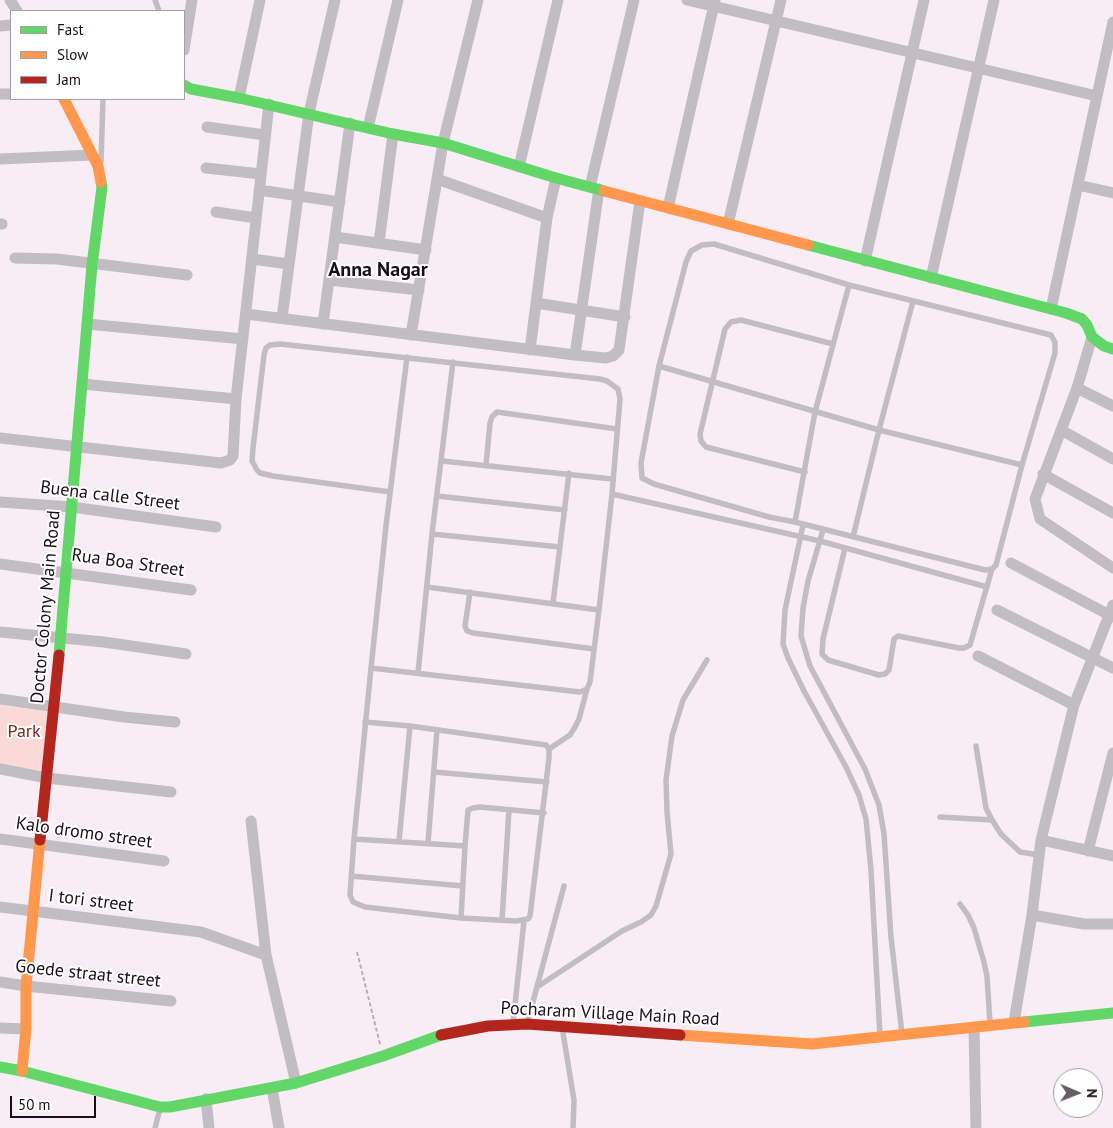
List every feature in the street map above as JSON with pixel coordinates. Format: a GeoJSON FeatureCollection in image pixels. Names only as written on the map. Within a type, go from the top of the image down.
{"type":"FeatureCollection","features":[{"type":"Feature","properties":{"kind":"street"},"geometry":{"type":"LineString","coordinates":[[185,44],[192,0]]}},
{"type":"Feature","properties":{"kind":"street"},"geometry":{"type":"LineString","coordinates":[[239,98],[260,0]]}},
{"type":"Feature","properties":{"kind":"street"},"geometry":{"type":"LineString","coordinates":[[282,318],[299,197],[308,113],[335,0]]}},
{"type":"Feature","properties":{"kind":"street"},"geometry":{"type":"LineString","coordinates":[[368,128],[398,0]]}},
{"type":"Feature","properties":{"kind":"street"},"geometry":{"type":"LineString","coordinates":[[411,335],[443,143],[478,0]]}},
{"type":"Feature","properties":{"kind":"street"},"geometry":{"type":"LineString","coordinates":[[519,167],[558,0]]}},
{"type":"Feature","properties":{"kind":"street"},"geometry":{"type":"LineString","coordinates":[[575,355],[595,188],[634,0]]}},
{"type":"Feature","properties":{"kind":"street"},"geometry":{"type":"LineString","coordinates":[[687,0],[714,3],[776,21],[1097,96]]}},
{"type":"Feature","properties":{"kind":"street"},"geometry":{"type":"LineString","coordinates":[[728,224],[781,0]]}},
{"type":"Feature","properties":{"kind":"street"},"geometry":{"type":"LineString","coordinates":[[865,261],[924,0]]}},
{"type":"Feature","properties":{"kind":"street"},"geometry":{"type":"LineString","coordinates":[[931,278],[994,0]]}},
{"type":"Feature","properties":{"kind":"street"},"geometry":{"type":"LineString","coordinates":[[668,208],[714,3]]}},
{"type":"Feature","properties":{"kind":"street"},"geometry":{"type":"LineString","coordinates":[[1051,309],[1113,22]]}},
{"type":"Feature","properties":{"kind":"street"},"geometry":{"type":"LineString","coordinates":[[185,86],[191,89],[268,104],[393,134],[443,143],[556,178],[640,201],[1051,309],[1082,319],[1092,337],[1113,350]]}},
{"type":"Feature","properties":{"kind":"street"},"geometry":{"type":"LineString","coordinates":[[64,100],[101,176]]}},
{"type":"Feature","properties":{"kind":"street"},"geometry":{"type":"LineString","coordinates":[[0,438],[226,462],[233,456],[236,399],[268,104]]}},
{"type":"Feature","properties":{"kind":"street"},"geometry":{"type":"LineString","coordinates":[[324,324],[350,123]]}},
{"type":"Feature","properties":{"kind":"street"},"geometry":{"type":"LineString","coordinates":[[207,127],[265,135]]}},
{"type":"Feature","properties":{"kind":"street"},"geometry":{"type":"LineString","coordinates":[[379,244],[393,134]]}},
{"type":"Feature","properties":{"kind":"street"},"geometry":{"type":"LineString","coordinates":[[0,159],[92,155]]}},
{"type":"Feature","properties":{"kind":"street"},"geometry":{"type":"LineString","coordinates":[[206,168],[261,174]]}},
{"type":"Feature","properties":{"kind":"street","name":"Doctor Colony Main Road"},"geometry":{"type":"LineString","coordinates":[[22,1071],[26,1029],[26,986],[55,706],[92,265],[102,187],[101,176]]}},
{"type":"Feature","properties":{"kind":"street"},"geometry":{"type":"LineString","coordinates":[[530,350],[547,218],[556,178]]}},
{"type":"Feature","properties":{"kind":"street"},"geometry":{"type":"LineString","coordinates":[[437,179],[547,218]]}},
{"type":"Feature","properties":{"kind":"street"},"geometry":{"type":"LineString","coordinates":[[1078,185],[1113,194]]}},
{"type":"Feature","properties":{"kind":"street"},"geometry":{"type":"LineString","coordinates":[[259,190],[340,202]]}},
{"type":"Feature","properties":{"kind":"street"},"geometry":{"type":"LineString","coordinates":[[246,314],[606,358],[617,353],[619,350],[640,201]]}},
{"type":"Feature","properties":{"kind":"street"},"geometry":{"type":"LineString","coordinates":[[216,212],[256,218]]}},
{"type":"Feature","properties":{"kind":"street"},"geometry":{"type":"LineString","coordinates":[[335,237],[426,250]]}},
{"type":"Feature","properties":{"kind":"street"},"geometry":{"type":"LineString","coordinates":[[16,258],[57,260],[187,275]]}},
{"type":"Feature","properties":{"kind":"street"},"geometry":{"type":"LineString","coordinates":[[252,259],[289,264]]}},
{"type":"Feature","properties":{"kind":"street"},"geometry":{"type":"LineString","coordinates":[[330,280],[419,290]]}},
{"type":"Feature","properties":{"kind":"street"},"geometry":{"type":"LineString","coordinates":[[536,303],[625,317]]}},
{"type":"Feature","properties":{"kind":"street"},"geometry":{"type":"LineString","coordinates":[[87,324],[243,339]]}},
{"type":"Feature","properties":{"kind":"street"},"geometry":{"type":"LineString","coordinates":[[1092,337],[1076,388],[1035,500],[1040,519],[1113,568]]}},
{"type":"Feature","properties":{"kind":"street"},"geometry":{"type":"LineString","coordinates":[[82,384],[236,399]]}},
{"type":"Feature","properties":{"kind":"street"},"geometry":{"type":"LineString","coordinates":[[1076,388],[1113,406]]}},
{"type":"Feature","properties":{"kind":"street"},"geometry":{"type":"LineString","coordinates":[[1061,430],[1113,459]]}},
{"type":"Feature","properties":{"kind":"street"},"geometry":{"type":"LineString","coordinates":[[1043,474],[1113,513]]}},
{"type":"Feature","properties":{"kind":"street","name":"Buena calle Street"},"geometry":{"type":"LineString","coordinates":[[0,502],[72,507],[216,526]]}},
{"type":"Feature","properties":{"kind":"street"},"geometry":{"type":"LineString","coordinates":[[1011,563],[1112,612],[1074,705],[1041,840],[1032,915],[1014,1022]]}},
{"type":"Feature","properties":{"kind":"street","name":"Rua Boa Street"},"geometry":{"type":"LineString","coordinates":[[0,564],[191,590]]}},
{"type":"Feature","properties":{"kind":"street"},"geometry":{"type":"LineString","coordinates":[[997,610],[1113,668]]}},
{"type":"Feature","properties":{"kind":"street"},"geometry":{"type":"LineString","coordinates":[[0,632],[104,642],[186,654]]}},
{"type":"Feature","properties":{"kind":"street"},"geometry":{"type":"LineString","coordinates":[[978,656],[1074,705]]}},
{"type":"Feature","properties":{"kind":"street"},"geometry":{"type":"LineString","coordinates":[[0,699],[124,717],[175,722]]}},
{"type":"Feature","properties":{"kind":"street"},"geometry":{"type":"LineString","coordinates":[[1088,851],[1113,752]]}},
{"type":"Feature","properties":{"kind":"street"},"geometry":{"type":"LineString","coordinates":[[0,769],[47,778],[170,792]]}},
{"type":"Feature","properties":{"kind":"street"},"geometry":{"type":"LineString","coordinates":[[251,821],[266,954],[296,1083]]}},
{"type":"Feature","properties":{"kind":"street","name":"Kalo dromo street"},"geometry":{"type":"LineString","coordinates":[[0,839],[164,861]]}},
{"type":"Feature","properties":{"kind":"street"},"geometry":{"type":"LineString","coordinates":[[1041,840],[1113,856]]}},
{"type":"Feature","properties":{"kind":"street","name":"I tori street"},"geometry":{"type":"LineString","coordinates":[[0,907],[201,932],[266,954]]}},
{"type":"Feature","properties":{"kind":"street"},"geometry":{"type":"LineString","coordinates":[[1032,915],[1084,924],[1113,924]]}},
{"type":"Feature","properties":{"kind":"street","name":"Goede straat street"},"geometry":{"type":"LineString","coordinates":[[0,982],[171,1001]]}},
{"type":"Feature","properties":{"kind":"street","name":"Pocharam Village Main Road"},"geometry":{"type":"LineString","coordinates":[[0,1067],[160,1107],[170,1107],[206,1098],[296,1083],[466,1028],[527,1024],[812,1044],[1113,1013]]}},
{"type":"Feature","properties":{"kind":"street"},"geometry":{"type":"LineString","coordinates":[[974,1027],[976,1128]]}},
{"type":"Feature","properties":{"kind":"street"},"geometry":{"type":"LineString","coordinates":[[0,1028],[26,1029]]}},
{"type":"Feature","properties":{"kind":"street"},"geometry":{"type":"LineString","coordinates":[[272,1088],[279,1128]]}},
{"type":"Feature","properties":{"kind":"street"},"geometry":{"type":"LineString","coordinates":[[206,1098],[209,1128]]}},
{"type":"Feature","properties":{"kind":"lane"},"geometry":{"type":"LineString","coordinates":[[101,176],[103,100]]}},
{"type":"Feature","properties":{"kind":"lane"},"geometry":{"type":"LineString","coordinates":[[846,548],[823,639],[822,654],[828,660],[879,675],[885,674],[888,670],[894,639],[898,636],[959,648],[970,645],[992,569],[998,558],[1022,465],[1055,353],[1053,338],[1045,332],[849,285],[714,244],[702,245],[691,251],[686,262],[659,366],[641,464],[642,478],[654,484],[750,512],[985,570],[992,569]]}},
{"type":"Feature","properties":{"kind":"lane"},"geometry":{"type":"LineString","coordinates":[[795,522],[815,412],[849,285]]}},
{"type":"Feature","properties":{"kind":"lane"},"geometry":{"type":"LineString","coordinates":[[853,537],[913,301]]}},
{"type":"Feature","properties":{"kind":"lane"},"geometry":{"type":"LineString","coordinates":[[804,472],[706,447],[703,445],[700,434],[724,329],[731,322],[741,320],[833,344]]}},
{"type":"Feature","properties":{"kind":"lane"},"geometry":{"type":"LineString","coordinates":[[390,492],[273,476],[256,470],[252,462],[252,448],[266,348],[270,345],[280,344],[407,357],[608,380],[614,384],[620,394],[612,494],[599,610],[587,689],[580,720],[576,727],[570,735],[549,749]]}},
{"type":"Feature","properties":{"kind":"lane"},"geometry":{"type":"LineString","coordinates":[[407,357],[365,722],[351,876],[350,894],[353,902],[359,905],[461,918],[524,921],[530,916],[544,813],[549,749]]}},
{"type":"Feature","properties":{"kind":"lane"},"geometry":{"type":"LineString","coordinates":[[418,674],[432,534],[453,362]]}},
{"type":"Feature","properties":{"kind":"lane"},"geometry":{"type":"LineString","coordinates":[[659,366],[879,430],[1022,465]]}},
{"type":"Feature","properties":{"kind":"lane"},"geometry":{"type":"LineString","coordinates":[[486,465],[490,423],[496,412],[617,428]]}},
{"type":"Feature","properties":{"kind":"lane"},"geometry":{"type":"LineString","coordinates":[[442,461],[612,479]]}},
{"type":"Feature","properties":{"kind":"lane"},"geometry":{"type":"LineString","coordinates":[[553,603],[569,474]]}},
{"type":"Feature","properties":{"kind":"lane"},"geometry":{"type":"LineString","coordinates":[[612,494],[800,536],[987,587]]}},
{"type":"Feature","properties":{"kind":"lane"},"geometry":{"type":"LineString","coordinates":[[437,496],[565,510]]}},
{"type":"Feature","properties":{"kind":"lane"},"geometry":{"type":"LineString","coordinates":[[803,525],[785,610],[783,644],[804,692],[853,781],[866,819],[871,870],[880,1036]]}},
{"type":"Feature","properties":{"kind":"lane"},"geometry":{"type":"LineString","coordinates":[[823,530],[808,581],[803,608],[801,636],[810,666],[865,769],[879,805],[884,834],[891,937],[902,1034]]}},
{"type":"Feature","properties":{"kind":"lane"},"geometry":{"type":"LineString","coordinates":[[432,534],[560,547]]}},
{"type":"Feature","properties":{"kind":"lane"},"geometry":{"type":"LineString","coordinates":[[427,587],[599,610]]}},
{"type":"Feature","properties":{"kind":"lane"},"geometry":{"type":"LineString","coordinates":[[470,592],[465,626],[467,631],[594,649]]}},
{"type":"Feature","properties":{"kind":"lane"},"geometry":{"type":"LineString","coordinates":[[537,987],[622,931],[641,922],[651,914],[656,906],[671,854],[666,780],[672,736],[683,700],[707,660]]}},
{"type":"Feature","properties":{"kind":"lane"},"geometry":{"type":"LineString","coordinates":[[371,668],[580,692],[587,689]]}},
{"type":"Feature","properties":{"kind":"lane"},"geometry":{"type":"LineString","coordinates":[[365,722],[410,726],[541,744],[549,749]]}},
{"type":"Feature","properties":{"kind":"lane"},"geometry":{"type":"LineString","coordinates":[[399,841],[410,726]]}},
{"type":"Feature","properties":{"kind":"lane"},"geometry":{"type":"LineString","coordinates":[[428,843],[437,730]]}},
{"type":"Feature","properties":{"kind":"lane"},"geometry":{"type":"LineString","coordinates":[[976,746],[986,808],[992,820],[1001,834],[1020,852],[1039,855]]}},
{"type":"Feature","properties":{"kind":"lane"},"geometry":{"type":"LineString","coordinates":[[434,772],[547,782]]}},
{"type":"Feature","properties":{"kind":"lane"},"geometry":{"type":"LineString","coordinates":[[461,918],[467,814],[471,808],[544,813]]}},
{"type":"Feature","properties":{"kind":"lane"},"geometry":{"type":"LineString","coordinates":[[502,920],[509,810]]}},
{"type":"Feature","properties":{"kind":"lane"},"geometry":{"type":"LineString","coordinates":[[940,817],[992,820]]}},
{"type":"Feature","properties":{"kind":"lane"},"geometry":{"type":"LineString","coordinates":[[354,839],[465,846]]}},
{"type":"Feature","properties":{"kind":"lane"},"geometry":{"type":"LineString","coordinates":[[351,876],[463,886]]}},
{"type":"Feature","properties":{"kind":"lane"},"geometry":{"type":"LineString","coordinates":[[527,1024],[564,886]]}},
{"type":"Feature","properties":{"kind":"lane"},"geometry":{"type":"LineString","coordinates":[[960,904],[974,928],[984,962],[987,976],[990,1025]]}},
{"type":"Feature","properties":{"kind":"lane"},"geometry":{"type":"LineString","coordinates":[[513,1025],[524,921]]}},
{"type":"Feature","properties":{"kind":"lane"},"geometry":{"type":"LineString","coordinates":[[562,1027],[574,1100],[574,1128]]}},
{"type":"Feature","properties":{"kind":"lane"},"geometry":{"type":"LineString","coordinates":[[155,1128],[160,1107]]}},
{"type":"Feature","properties":{"kind":"path"},"geometry":{"type":"LineString","coordinates":[[357,952],[383,1056]]}},
{"type":"Feature","properties":{"kind":"green space","name":"Park"},"geometry":{"type":"Polygon","coordinates":[[[0,705],[50,712],[43,771],[0,765],[0,705]]]}},
{"type":"Feature","properties":{"kind":"traffic: fast"},"geometry":{"type":"LineString","coordinates":[[185,86],[191,89],[239,98],[393,134],[443,143],[604,191]]}},
{"type":"Feature","properties":{"kind":"traffic: fast"},"geometry":{"type":"LineString","coordinates":[[59,655],[92,265],[102,187],[101,182]]}},
{"type":"Feature","properties":{"kind":"traffic: fast"},"geometry":{"type":"LineString","coordinates":[[808,245],[1066,313],[1082,319],[1092,337],[1104,346],[1113,349]]}},
{"type":"Feature","properties":{"kind":"traffic: fast"},"geometry":{"type":"LineString","coordinates":[[1024,1022],[1113,1013]]}},
{"type":"Feature","properties":{"kind":"traffic: fast"},"geometry":{"type":"LineString","coordinates":[[0,1067],[160,1107],[170,1107],[296,1083],[383,1056],[441,1035]]}},
{"type":"Feature","properties":{"kind":"traffic: slow"},"geometry":{"type":"LineString","coordinates":[[65,100],[98,166],[101,182]]}},
{"type":"Feature","properties":{"kind":"traffic: slow"},"geometry":{"type":"LineString","coordinates":[[604,191],[808,245]]}},
{"type":"Feature","properties":{"kind":"traffic: slow"},"geometry":{"type":"LineString","coordinates":[[22,1071],[26,1029],[26,986],[40,840]]}},
{"type":"Feature","properties":{"kind":"traffic: slow"},"geometry":{"type":"LineString","coordinates":[[680,1035],[812,1044],[1024,1022]]}},
{"type":"Feature","properties":{"kind":"traffic: jam"},"geometry":{"type":"LineString","coordinates":[[40,840],[59,655]]}},
{"type":"Feature","properties":{"kind":"traffic: jam"},"geometry":{"type":"LineString","coordinates":[[441,1035],[488,1026],[527,1024],[680,1035]]}},
{"type":"Feature","properties":{"kind":"district","name":"Anna Nagar"},"geometry":{"type":"Point","coordinates":[378,270]}}]}
